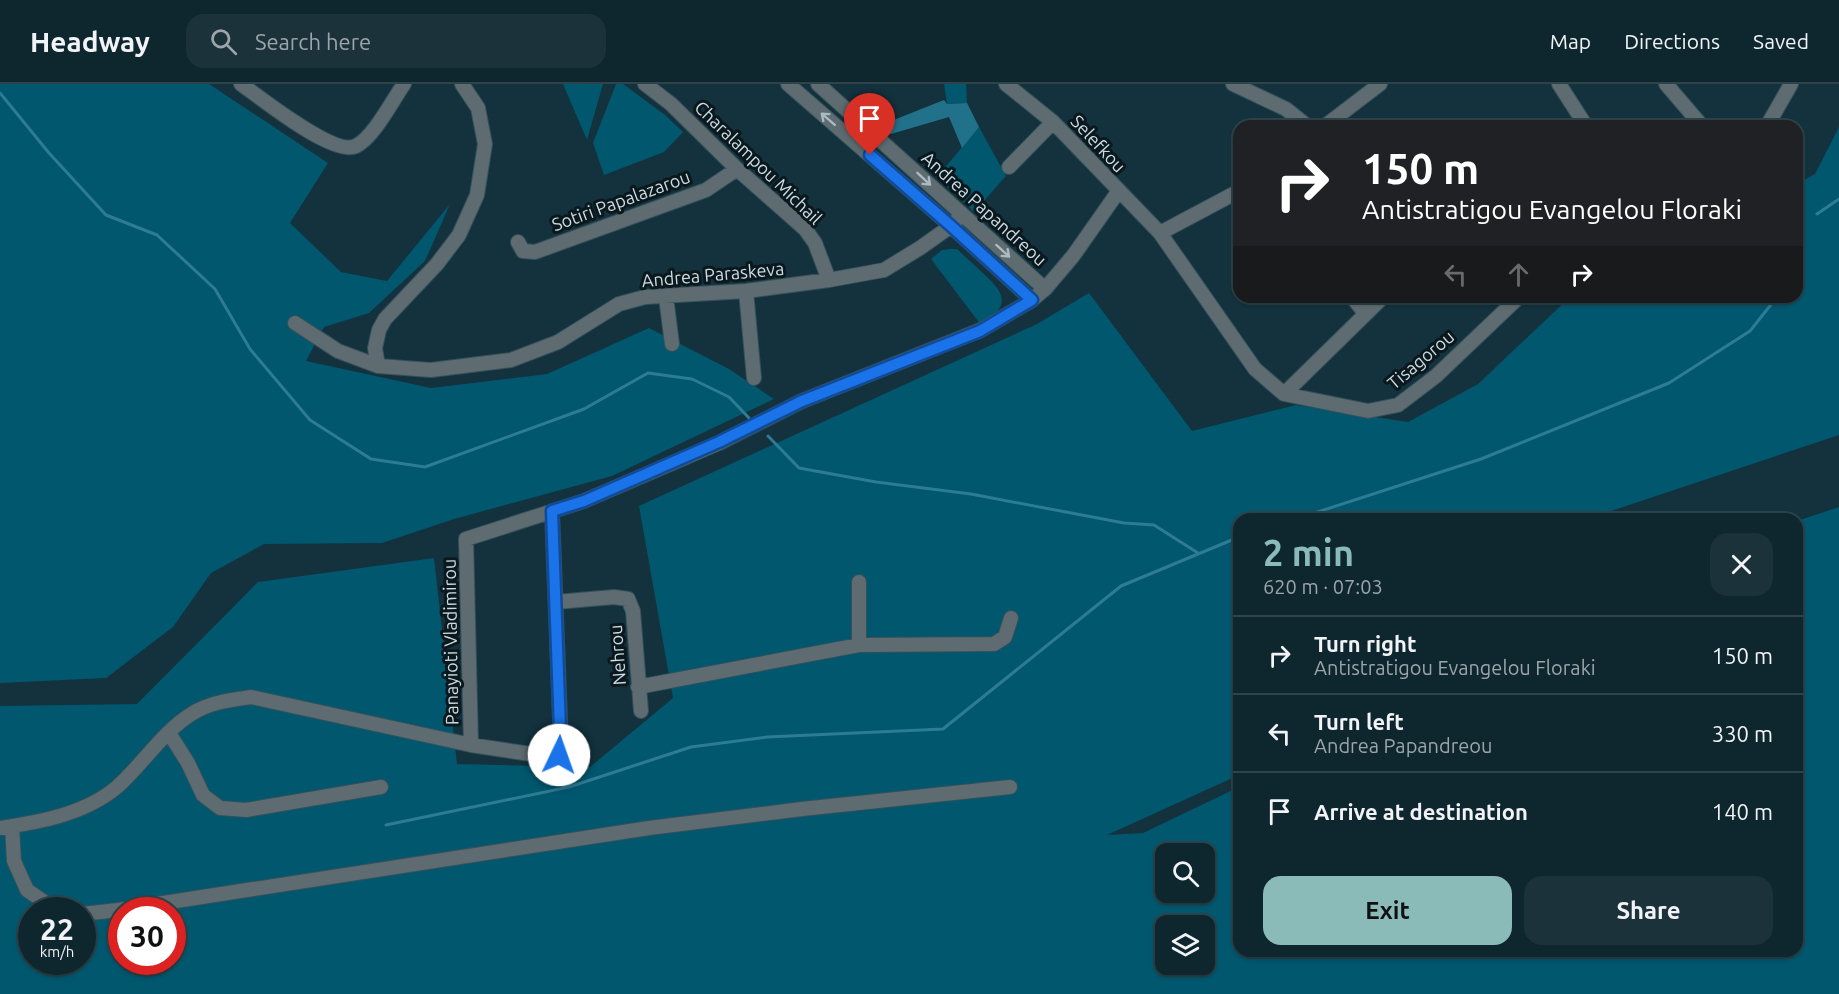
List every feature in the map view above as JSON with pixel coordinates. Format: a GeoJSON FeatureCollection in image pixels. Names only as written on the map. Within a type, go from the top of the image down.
{"type":"FeatureCollection","features":[{"type":"Feature","properties":{"kind":"street"},"geometry":{"type":"LineString","coordinates":[[241,84],[321,139],[340,147],[354,147],[367,137],[404,84]]}},
{"type":"Feature","properties":{"kind":"street"},"geometry":{"type":"LineString","coordinates":[[378,366],[375,348],[379,330],[385,319],[437,264],[459,235],[477,195],[485,144],[478,108],[462,84]]}},
{"type":"Feature","properties":{"kind":"street","name":"Charalampou Michail"},"geometry":{"type":"LineString","coordinates":[[645,84],[671,104],[737,169],[805,229],[815,243],[829,280]]}},
{"type":"Feature","properties":{"kind":"street","name":"Andrea Papandreou"},"geometry":{"type":"LineString","coordinates":[[788,84],[1032,300]]}},
{"type":"Feature","properties":{"kind":"street","name":"Andrea Papandreou"},"geometry":{"type":"LineString","coordinates":[[818,84],[1045,289]]}},
{"type":"Feature","properties":{"kind":"street","name":"Selefkou"},"geometry":{"type":"LineString","coordinates":[[1006,84],[1053,122],[1118,192],[1160,232]]}},
{"type":"Feature","properties":{"kind":"street"},"geometry":{"type":"LineString","coordinates":[[1233,84],[1286,110],[1299,120]]}},
{"type":"Feature","properties":{"kind":"street"},"geometry":{"type":"LineString","coordinates":[[1333,120],[1380,84]]}},
{"type":"Feature","properties":{"kind":"street"},"geometry":{"type":"LineString","coordinates":[[1559,84],[1582,120]]}},
{"type":"Feature","properties":{"kind":"street"},"geometry":{"type":"LineString","coordinates":[[1666,84],[1697,120]]}},
{"type":"Feature","properties":{"kind":"street"},"geometry":{"type":"LineString","coordinates":[[1770,120],[1791,84]]}},
{"type":"Feature","properties":{"kind":"street"},"geometry":{"type":"LineString","coordinates":[[1009,167],[1053,122]]}},
{"type":"Feature","properties":{"kind":"street","name":"Sotiri Papalazarou"},"geometry":{"type":"LineString","coordinates":[[518,242],[523,251],[535,252],[706,190],[737,169]]}},
{"type":"Feature","properties":{"kind":"street"},"geometry":{"type":"LineString","coordinates":[[37,897],[27,890],[14,861],[6,827],[54,818],[79,810],[116,788],[168,733],[194,712],[221,702],[251,697],[471,745],[551,757],[559,755],[561,746],[552,511],[584,501],[719,442],[802,401],[980,331],[1032,300],[1045,289],[1074,256],[1118,192]]}},
{"type":"Feature","properties":{"kind":"street"},"geometry":{"type":"LineString","coordinates":[[1160,232],[1233,194]]}},
{"type":"Feature","properties":{"kind":"street","name":"Andrea Paraskeva"},"geometry":{"type":"LineString","coordinates":[[295,323],[338,351],[378,366],[431,370],[511,360],[558,342],[619,304],[645,297],[746,291],[884,270],[951,226],[962,214]]}},
{"type":"Feature","properties":{"kind":"street","name":"Tisagorou"},"geometry":{"type":"LineString","coordinates":[[1160,232],[1255,369],[1284,394],[1368,411],[1398,405],[1436,376],[1513,303]]}},
{"type":"Feature","properties":{"kind":"street"},"geometry":{"type":"LineString","coordinates":[[746,291],[754,378]]}},
{"type":"Feature","properties":{"kind":"street"},"geometry":{"type":"LineString","coordinates":[[666,297],[672,344]]}},
{"type":"Feature","properties":{"kind":"street"},"geometry":{"type":"LineString","coordinates":[[1357,303],[1365,314]]}},
{"type":"Feature","properties":{"kind":"street"},"geometry":{"type":"LineString","coordinates":[[1284,394],[1377,303]]}},
{"type":"Feature","properties":{"kind":"street","name":"Panayioti Vladimirou"},"geometry":{"type":"LineString","coordinates":[[471,745],[466,539],[552,511]]}},
{"type":"Feature","properties":{"kind":"street"},"geometry":{"type":"LineString","coordinates":[[860,582],[860,645]]}},
{"type":"Feature","properties":{"kind":"street","name":"Nehrou"},"geometry":{"type":"LineString","coordinates":[[556,602],[614,597],[628,599],[633,610],[641,711]]}},
{"type":"Feature","properties":{"kind":"street"},"geometry":{"type":"LineString","coordinates":[[638,687],[860,645],[994,644],[1005,637],[1011,618]]}},
{"type":"Feature","properties":{"kind":"street"},"geometry":{"type":"LineString","coordinates":[[168,733],[188,763],[203,795],[220,808],[246,810],[381,787]]}},
{"type":"Feature","properties":{"kind":"street"},"geometry":{"type":"LineString","coordinates":[[96,912],[649,828],[1010,787]]}},
{"type":"Feature","properties":{"kind":"shaded area"},"geometry":{"type":"Polygon","coordinates":[[[0,84],[209,84],[328,163],[290,223],[341,272],[387,281],[450,204],[425,261],[369,313],[324,327],[306,361],[431,388],[547,374],[649,328],[729,369],[774,399],[612,476],[454,519],[382,543],[264,544],[211,573],[173,627],[106,678],[0,683],[0,84]]]}},
{"type":"Feature","properties":{"kind":"shaded area"},"geometry":{"type":"Polygon","coordinates":[[[563,84],[603,84],[587,140],[563,84]]]}},
{"type":"Feature","properties":{"kind":"shaded area"},"geometry":{"type":"Polygon","coordinates":[[[616,84],[623,84],[665,115],[683,132],[664,152],[604,175],[593,143],[616,84]]]}},
{"type":"Feature","properties":{"kind":"shaded area"},"geometry":{"type":"Polygon","coordinates":[[[944,84],[966,84],[967,103],[947,104],[944,84]]]}},
{"type":"Feature","properties":{"kind":"shaded area"},"geometry":{"type":"Polygon","coordinates":[[[944,100],[947,104],[967,103],[979,127],[962,148],[949,117],[891,134],[881,125],[944,100]]]}},
{"type":"Feature","properties":{"kind":"shaded area"},"geometry":{"type":"Polygon","coordinates":[[[979,127],[1006,176],[974,212],[937,177],[979,127]]]}},
{"type":"Feature","properties":{"kind":"shaded area"},"geometry":{"type":"Polygon","coordinates":[[[1839,127],[1839,435],[1605,513],[1233,513],[1233,778],[1107,835],[1143,833],[1233,790],[1233,957],[1803,957],[1803,519],[1839,507],[1839,994],[0,994],[0,706],[137,704],[258,582],[434,558],[457,764],[590,767],[673,698],[639,506],[1037,324],[1089,293],[1192,431],[1296,405],[1408,422],[1478,384],[1564,303],[1803,303],[1803,181],[1815,174],[1839,127]]]}},
{"type":"Feature","properties":{"kind":"shaded area"},"geometry":{"type":"Polygon","coordinates":[[[957,249],[993,282],[1001,295],[1002,301],[996,313],[981,325],[931,259],[942,250],[957,249]]]}},
{"type":"Feature","properties":{"kind":"waterway"},"geometry":{"type":"LineString","coordinates":[[0,93],[49,153],[106,215],[157,235],[215,289],[250,349],[310,420],[371,459],[425,467],[584,409],[648,373],[692,379],[729,397],[749,418]]}},
{"type":"Feature","properties":{"kind":"waterway"},"geometry":{"type":"LineString","coordinates":[[1817,214],[1839,199]]}},
{"type":"Feature","properties":{"kind":"waterway"},"geometry":{"type":"LineString","coordinates":[[1314,513],[1481,459],[1669,383],[1750,331],[1772,303]]}},
{"type":"Feature","properties":{"kind":"waterway"},"geometry":{"type":"LineString","coordinates":[[768,436],[799,468],[876,482],[971,494],[1124,523],[1154,525],[1198,553]]}},
{"type":"Feature","properties":{"kind":"waterway"},"geometry":{"type":"LineString","coordinates":[[386,825],[569,787],[691,747],[767,737],[943,729],[1121,586],[1233,539]]}},
{"type":"Feature","properties":{"kind":"route"},"geometry":{"type":"LineString","coordinates":[[559,755],[561,746],[552,511],[584,501],[719,442],[802,401],[980,331],[1032,300],[870,155]]}}]}
